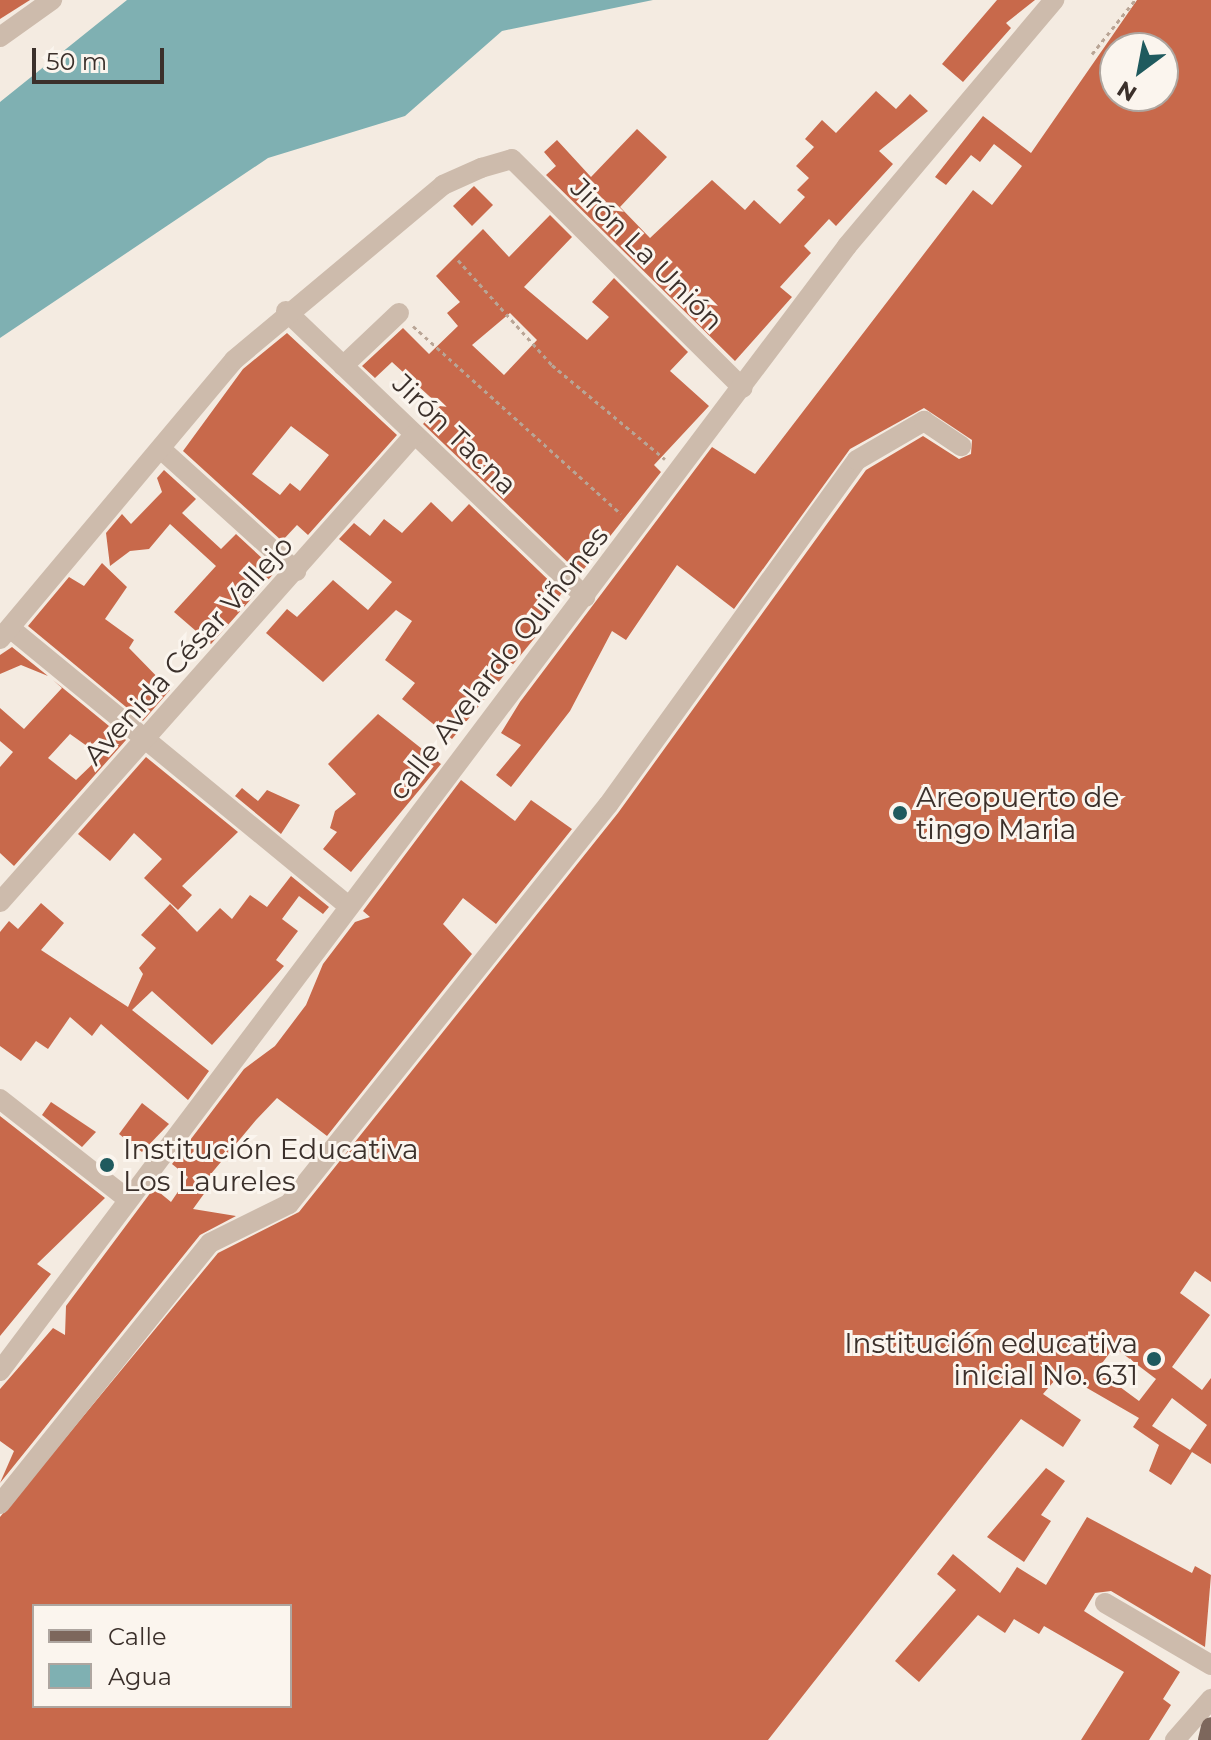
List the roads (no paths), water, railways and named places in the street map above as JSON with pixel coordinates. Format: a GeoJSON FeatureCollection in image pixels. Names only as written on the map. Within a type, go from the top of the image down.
{"type":"FeatureCollection","features":[{"type":"Feature","properties":{"kind":"main road"},"geometry":{"type":"LineString","coordinates":[[1208,1740],[1211,1727]]}},
{"type":"Feature","properties":{"kind":"street"},"geometry":{"type":"LineString","coordinates":[[0,37],[52,0]]}},
{"type":"Feature","properties":{"kind":"street","name":"calle Avelardo Quiñones"},"geometry":{"type":"LineString","coordinates":[[0,1371],[125,1197],[585,597],[847,246],[1054,0]]}},
{"type":"Feature","properties":{"kind":"street","name":"Jirón La Unión"},"geometry":{"type":"LineString","coordinates":[[286,311],[443,185],[512,159],[743,388]]}},
{"type":"Feature","properties":{"kind":"street"},"geometry":{"type":"LineString","coordinates":[[286,311],[234,360],[162,450],[5,634],[347,905]]}},
{"type":"Feature","properties":{"kind":"street","name":"Jirón Tacna"},"geometry":{"type":"LineString","coordinates":[[286,311],[585,597]]}},
{"type":"Feature","properties":{"kind":"street"},"geometry":{"type":"LineString","coordinates":[[343,366],[399,313]]}},
{"type":"Feature","properties":{"kind":"street"},"geometry":{"type":"LineString","coordinates":[[0,1504],[210,1243],[289,1204],[608,805],[857,460],[924,421],[961,446]]}},
{"type":"Feature","properties":{"kind":"street","name":"Avenida César Vallejo"},"geometry":{"type":"LineString","coordinates":[[0,902],[415,434]]}},
{"type":"Feature","properties":{"kind":"street"},"geometry":{"type":"LineString","coordinates":[[162,450],[296,571]]}},
{"type":"Feature","properties":{"kind":"street"},"geometry":{"type":"LineString","coordinates":[[0,1099],[125,1197]]}},
{"type":"Feature","properties":{"kind":"street"},"geometry":{"type":"LineString","coordinates":[[1105,1603],[1211,1665]]}},
{"type":"Feature","properties":{"kind":"street"},"geometry":{"type":"LineString","coordinates":[[1175,1740],[1211,1699]]}},
{"type":"Feature","properties":{"kind":"water"},"geometry":{"type":"Polygon","coordinates":[[[127,0],[653,0],[502,31],[405,116],[268,158],[0,338],[0,102],[127,0]]]}},
{"type":"Feature","properties":{"kind":"place","name":"Areopuerto de tingo Maria"},"geometry":{"type":"Point","coordinates":[900,813]}},
{"type":"Feature","properties":{"kind":"place","name":"Institución Educativa Los Laureles"},"geometry":{"type":"Point","coordinates":[107,1165]}},
{"type":"Feature","properties":{"kind":"place","name":"Institución educativa inicial No. 631"},"geometry":{"type":"Point","coordinates":[1154,1359]}}]}
